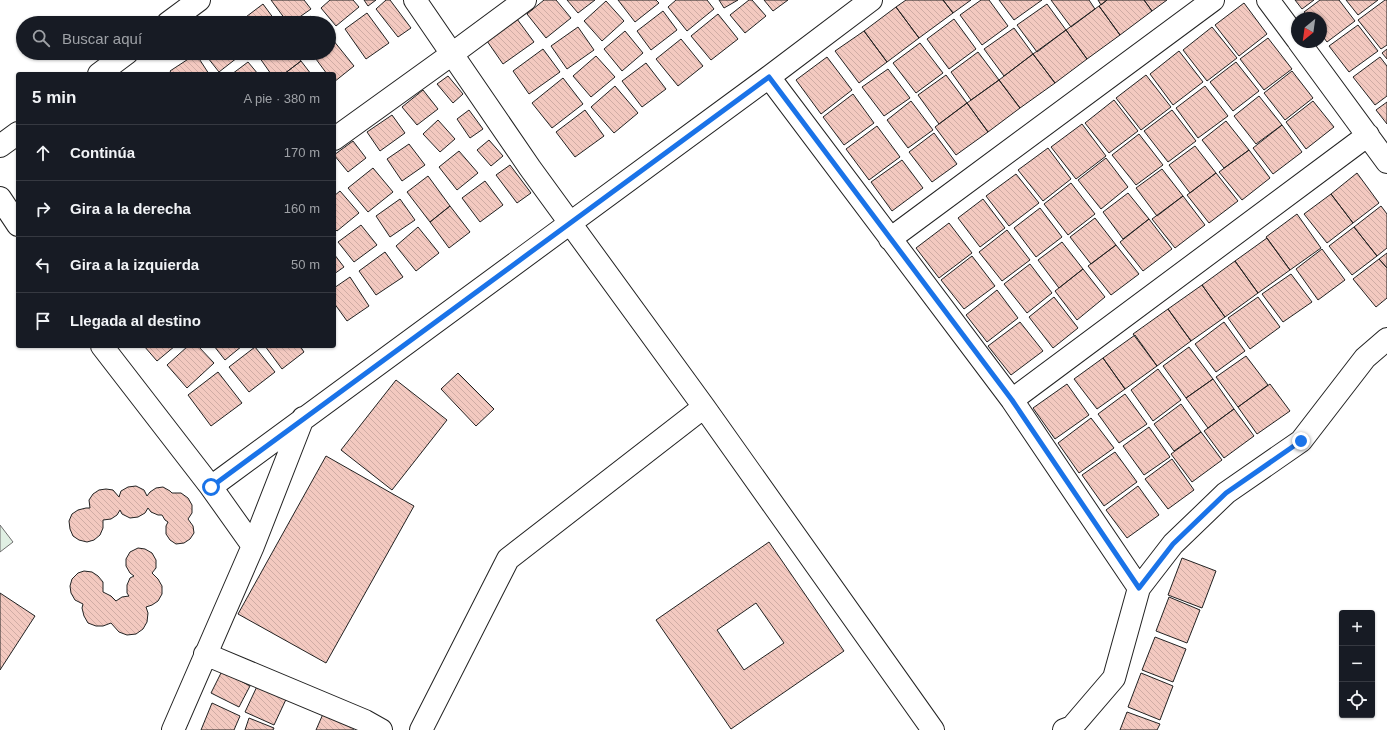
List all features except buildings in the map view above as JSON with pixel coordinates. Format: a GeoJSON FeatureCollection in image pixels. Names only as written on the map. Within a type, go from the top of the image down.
{"type":"FeatureCollection","features":[{"type":"Feature","properties":{"kind":"street"},"geometry":{"type":"LineString","coordinates":[[178,16],[200,0]]}},
{"type":"Feature","properties":{"kind":"street"},"geometry":{"type":"LineString","coordinates":[[415,0],[530,168],[571,222],[704,407],[932,730]]}},
{"type":"Feature","properties":{"kind":"street"},"geometry":{"type":"LineString","coordinates":[[336,138],[525,0]]}},
{"type":"Feature","properties":{"kind":"street"},"geometry":{"type":"LineString","coordinates":[[211,487],[769,77],[871,0]]}},
{"type":"Feature","properties":{"kind":"street"},"geometry":{"type":"LineString","coordinates":[[890,239],[1213,0]]}},
{"type":"Feature","properties":{"kind":"street"},"geometry":{"type":"LineString","coordinates":[[1268,0],[1291,31]]}},
{"type":"Feature","properties":{"kind":"street"},"geometry":{"type":"LineString","coordinates":[[1303,48],[1387,162]]}},
{"type":"Feature","properties":{"kind":"street"},"geometry":{"type":"LineString","coordinates":[[102,72],[118,60]]}},
{"type":"Feature","properties":{"kind":"street"},"geometry":{"type":"LineString","coordinates":[[769,77],[1012,400],[1139,588]]}},
{"type":"Feature","properties":{"kind":"street"},"geometry":{"type":"LineString","coordinates":[[0,146],[16,134]]}},
{"type":"Feature","properties":{"kind":"street"},"geometry":{"type":"LineString","coordinates":[[1012,400],[1368,135]]}},
{"type":"Feature","properties":{"kind":"street"},"geometry":{"type":"LineString","coordinates":[[0,198],[16,222]]}},
{"type":"Feature","properties":{"kind":"street"},"geometry":{"type":"LineString","coordinates":[[1064,730],[1072,726],[1114,678],[1139,588],[1173,544],[1226,493],[1301,441],[1365,358],[1387,339]]}},
{"type":"Feature","properties":{"kind":"street"},"geometry":{"type":"LineString","coordinates":[[104,348],[211,487],[253,546]]}},
{"type":"Feature","properties":{"kind":"street"},"geometry":{"type":"LineString","coordinates":[[420,730],[508,559],[704,407]]}},
{"type":"Feature","properties":{"kind":"street"},"geometry":{"type":"LineString","coordinates":[[173,730],[253,546],[303,418]]}},
{"type":"Feature","properties":{"kind":"street"},"geometry":{"type":"LineString","coordinates":[[205,654],[365,721],[381,730]]}},
{"type":"Feature","properties":{"kind":"green space"},"geometry":{"type":"Polygon","coordinates":[[[0,525],[13,542],[0,552],[0,525]]]}},
{"type":"Feature","properties":{"kind":"route"},"geometry":{"type":"LineString","coordinates":[[211,487],[769,77],[1012,400],[1139,588],[1173,544],[1226,493],[1301,441]]}}]}
